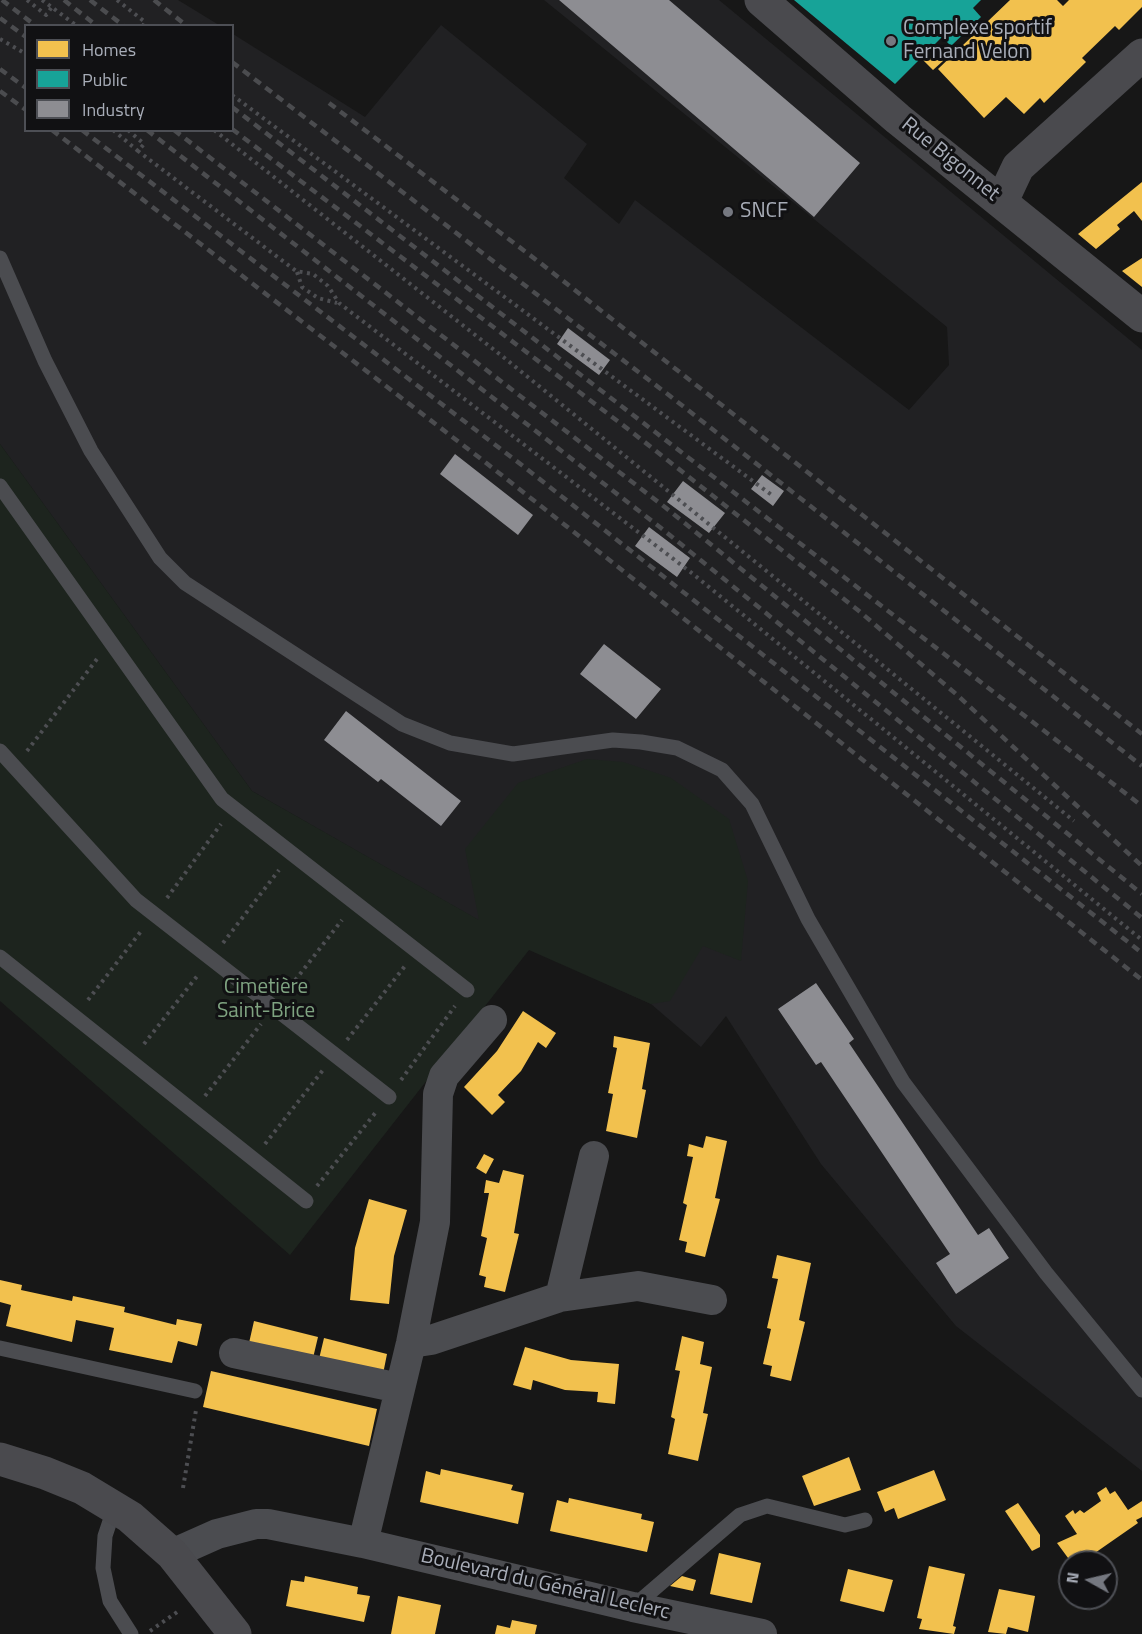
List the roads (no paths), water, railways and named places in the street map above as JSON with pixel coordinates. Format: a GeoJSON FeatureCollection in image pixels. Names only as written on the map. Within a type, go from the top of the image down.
{"type":"FeatureCollection","features":[{"type":"Feature","properties":{"kind":"street","name":"Rue Bigonnet"},"geometry":{"type":"LineString","coordinates":[[761,0],[898,118],[1142,316]]}},
{"type":"Feature","properties":{"kind":"street"},"geometry":{"type":"LineString","coordinates":[[1002,201],[1018,167],[1142,56]]}},
{"type":"Feature","properties":{"kind":"street"},"geometry":{"type":"LineString","coordinates":[[898,118],[956,154],[994,166],[1018,167]]}},
{"type":"Feature","properties":{"kind":"street"},"geometry":{"type":"LineString","coordinates":[[363,1543],[411,1343],[435,1222],[438,1094],[444,1076],[492,1020]]}},
{"type":"Feature","properties":{"kind":"street"},"geometry":{"type":"LineString","coordinates":[[560,1297],[594,1156]]}},
{"type":"Feature","properties":{"kind":"street"},"geometry":{"type":"LineString","coordinates":[[411,1343],[431,1340],[560,1297],[638,1286],[712,1300]]}},
{"type":"Feature","properties":{"kind":"street"},"geometry":{"type":"LineString","coordinates":[[234,1353],[399,1388]]}},
{"type":"Feature","properties":{"kind":"street"},"geometry":{"type":"LineString","coordinates":[[0,1459],[45,1473],[82,1488],[115,1506],[172,1554],[235,1634]]}},
{"type":"Feature","properties":{"kind":"street","name":"Boulevard du Général Leclerc"},"geometry":{"type":"LineString","coordinates":[[172,1554],[217,1534],[256,1524],[363,1543],[633,1607],[762,1634]]}},
{"type":"Feature","properties":{"kind":"lane"},"geometry":{"type":"LineString","coordinates":[[0,258],[45,361],[91,451],[160,558],[186,583],[402,724],[450,743],[513,754],[613,740],[641,742],[677,748],[722,770],[752,804],[808,919],[903,1082],[1046,1273],[1142,1390]]}},
{"type":"Feature","properties":{"kind":"lane"},"geometry":{"type":"LineString","coordinates":[[0,486],[222,799],[467,990]]}},
{"type":"Feature","properties":{"kind":"lane"},"geometry":{"type":"LineString","coordinates":[[0,751],[136,900],[388,1097]]}},
{"type":"Feature","properties":{"kind":"lane"},"geometry":{"type":"LineString","coordinates":[[0,957],[306,1201]]}},
{"type":"Feature","properties":{"kind":"lane"},"geometry":{"type":"LineString","coordinates":[[0,1348],[195,1391]]}},
{"type":"Feature","properties":{"kind":"lane"},"geometry":{"type":"LineString","coordinates":[[115,1506],[105,1536],[103,1568],[110,1602],[131,1634]]}},
{"type":"Feature","properties":{"kind":"lane"},"geometry":{"type":"LineString","coordinates":[[633,1607],[740,1515],[767,1506],[845,1525],[865,1520]]}},
{"type":"Feature","properties":{"kind":"railway"},"geometry":{"type":"LineString","coordinates":[[2,0],[33,24]]}},
{"type":"Feature","properties":{"kind":"railway"},"geometry":{"type":"LineString","coordinates":[[64,0],[94,24]]}},
{"type":"Feature","properties":{"kind":"railway"},"geometry":{"type":"LineString","coordinates":[[90,0],[121,24]]}},
{"type":"Feature","properties":{"kind":"railway"},"geometry":{"type":"LineString","coordinates":[[154,0],[184,24]]}},
{"type":"Feature","properties":{"kind":"railway"},"geometry":{"type":"LineString","coordinates":[[0,18],[24,36]]}},
{"type":"Feature","properties":{"kind":"railway"},"geometry":{"type":"LineString","coordinates":[[234,64],[670,396],[1142,766]]}},
{"type":"Feature","properties":{"kind":"railway"},"geometry":{"type":"LineString","coordinates":[[0,69],[24,87]]}},
{"type":"Feature","properties":{"kind":"railway"},"geometry":{"type":"LineString","coordinates":[[0,91],[24,109]]}},
{"type":"Feature","properties":{"kind":"railway"},"geometry":{"type":"LineString","coordinates":[[329,103],[539,262],[1142,734]]}},
{"type":"Feature","properties":{"kind":"railway"},"geometry":{"type":"LineString","coordinates":[[234,109],[1142,806]]}},
{"type":"Feature","properties":{"kind":"railway"},"geometry":{"type":"LineString","coordinates":[[234,131],[628,429],[859,611],[956,694],[1142,866]]}},
{"type":"Feature","properties":{"kind":"railway"},"geometry":{"type":"LineString","coordinates":[[55,132],[485,462],[1142,980]]}},
{"type":"Feature","properties":{"kind":"railway"},"geometry":{"type":"LineString","coordinates":[[85,132],[523,466],[1142,953]]}},
{"type":"Feature","properties":{"kind":"railway"},"geometry":{"type":"LineString","coordinates":[[150,132],[661,528],[1142,918]]}},
{"type":"Feature","properties":{"kind":"railway"},"geometry":{"type":"LineString","coordinates":[[177,132],[666,508],[1142,894]]}},
{"type":"Feature","properties":{"kind":"place","name":"Complexe sportif Fernand Velon"},"geometry":{"type":"Point","coordinates":[891,41]}},
{"type":"Feature","properties":{"kind":"place","name":"SNCF"},"geometry":{"type":"Point","coordinates":[728,212]}},
{"type":"Feature","properties":{"kind":"park label","name":"Cimetière Saint-Brice"},"geometry":{"type":"Point","coordinates":[266,1000]}}]}
